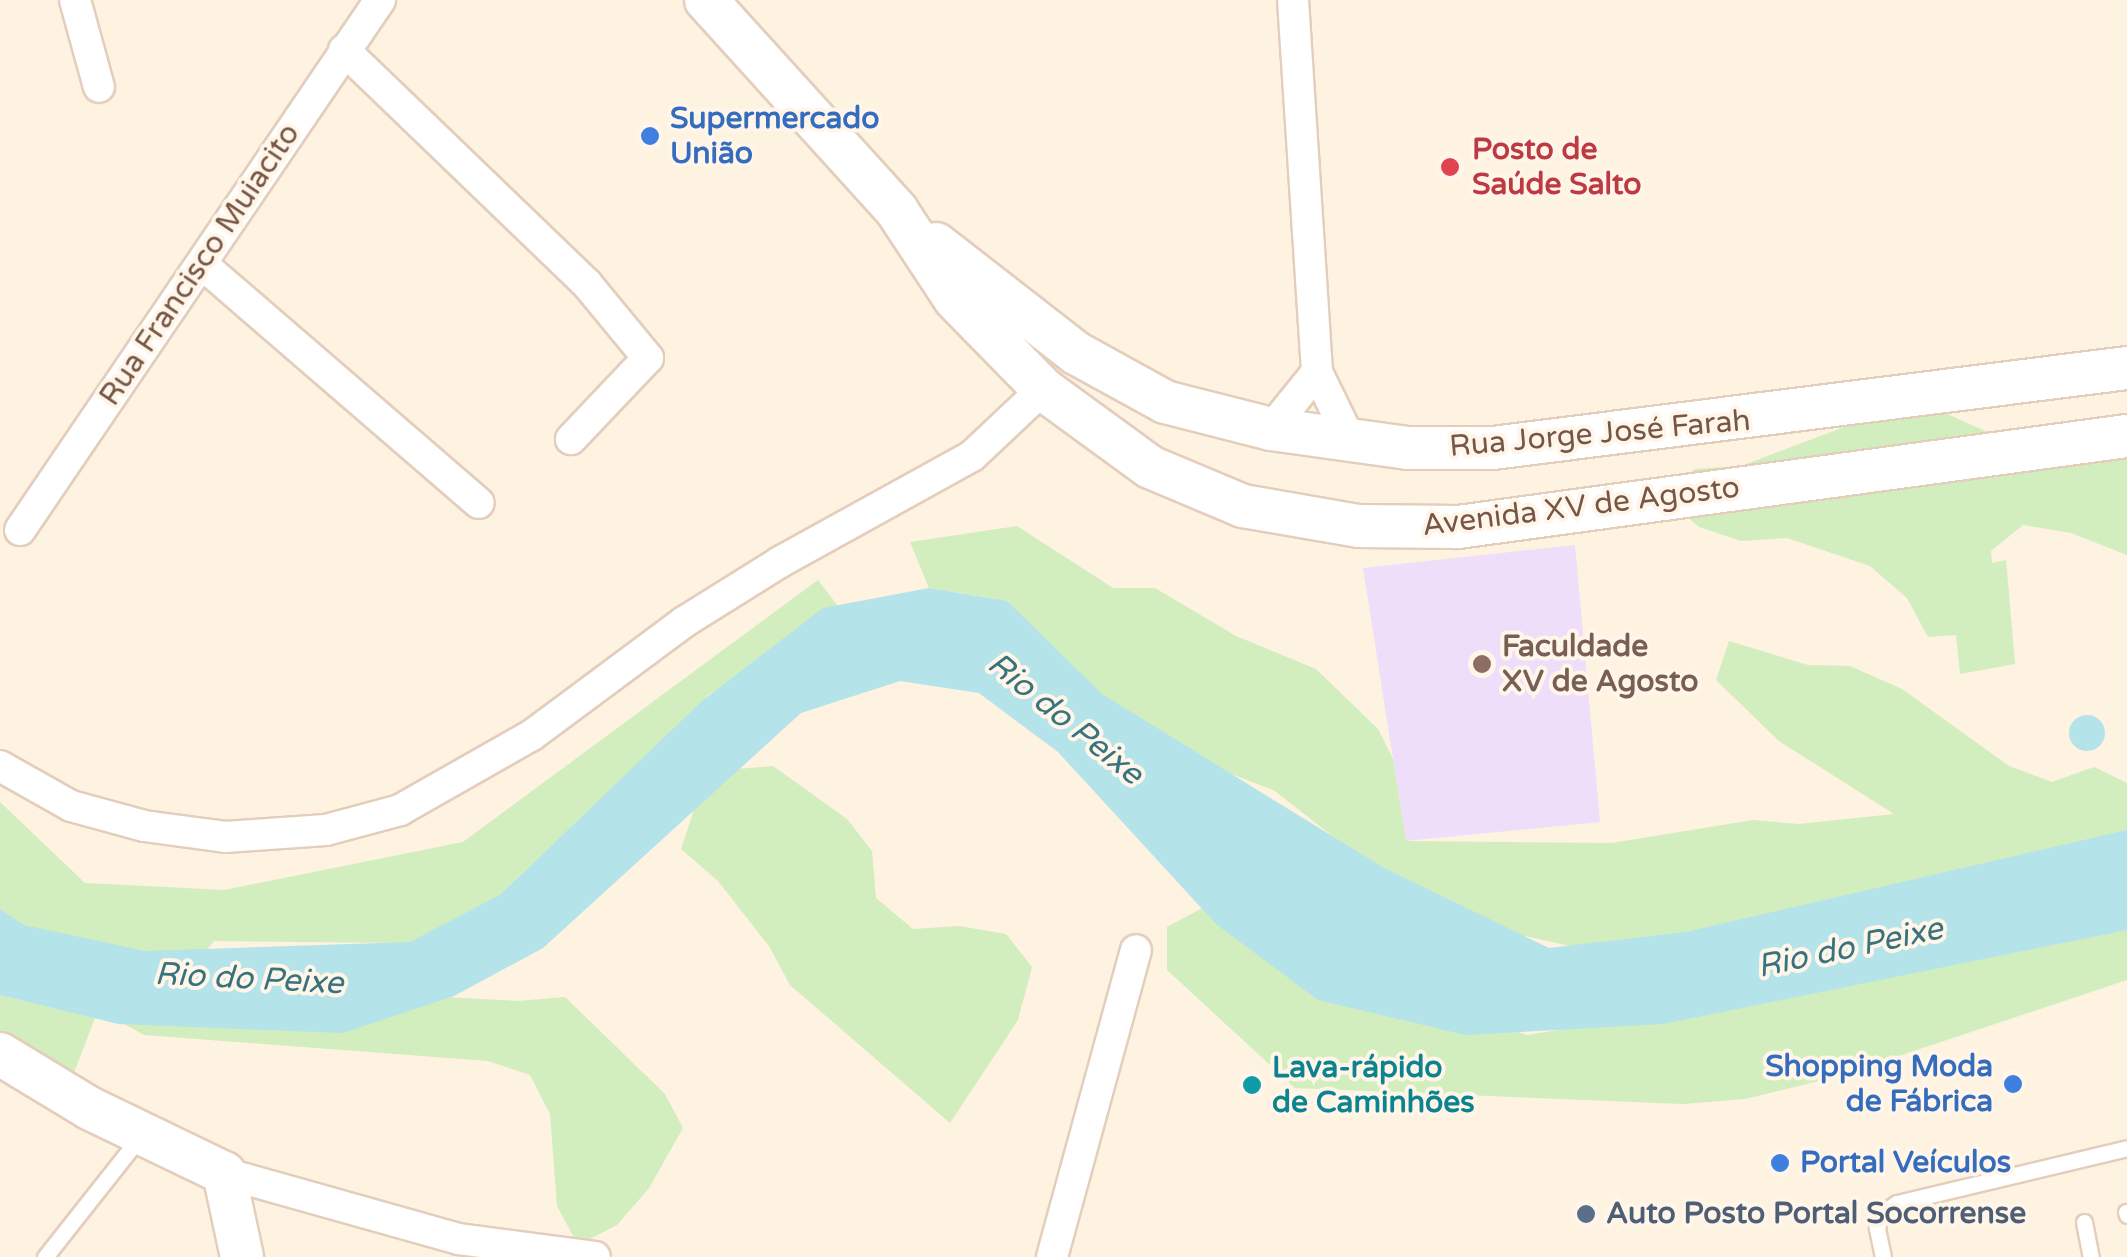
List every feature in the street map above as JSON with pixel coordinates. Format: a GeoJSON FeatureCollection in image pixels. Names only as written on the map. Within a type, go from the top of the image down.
{"type":"FeatureCollection","features":[{"type":"Feature","properties":{"kind":"street"},"geometry":{"type":"LineString","coordinates":[[75,0],[99,88]]}},
{"type":"Feature","properties":{"kind":"street","name":"Rua Francisco Muiacito"},"geometry":{"type":"LineString","coordinates":[[20,530],[380,0]]}},
{"type":"Feature","properties":{"kind":"street","name":"Avenida XV de Agosto"},"geometry":{"type":"LineString","coordinates":[[706,0],[897,211],[954,298],[1042,389],[1101,436],[1198,490],[1304,519],[1407,530],[1563,515],[2127,436]]}},
{"type":"Feature","properties":{"kind":"street"},"geometry":{"type":"LineString","coordinates":[[1293,0],[1317,372],[1351,442]]}},
{"type":"Feature","properties":{"kind":"street"},"geometry":{"type":"LineString","coordinates":[[344,50],[587,284],[648,358],[572,439]]}},
{"type":"Feature","properties":{"kind":"street","name":"Rua Jorge José Farah"},"geometry":{"type":"LineString","coordinates":[[897,211],[1076,353],[1165,402],[1271,429],[1351,442],[1494,448],[2127,368]]}},
{"type":"Feature","properties":{"kind":"street"},"geometry":{"type":"LineString","coordinates":[[203,265],[480,503]]}},
{"type":"Feature","properties":{"kind":"street"},"geometry":{"type":"LineString","coordinates":[[0,766],[71,806],[144,826],[225,838],[326,830],[400,810],[532,735],[684,622],[780,562],[972,456],[1076,353]]}},
{"type":"Feature","properties":{"kind":"street"},"geometry":{"type":"LineString","coordinates":[[1271,429],[1317,372]]}},
{"type":"Feature","properties":{"kind":"street"},"geometry":{"type":"LineString","coordinates":[[1052,1257],[1136,950]]}},
{"type":"Feature","properties":{"kind":"street"},"geometry":{"type":"LineString","coordinates":[[4,1065],[224,1172],[459,1239],[595,1257]]}},
{"type":"Feature","properties":{"kind":"street"},"geometry":{"type":"LineString","coordinates":[[224,1172],[242,1257]]}},
{"type":"Feature","properties":{"kind":"lane"},"geometry":{"type":"LineString","coordinates":[[44,1257],[142,1135]]}},
{"type":"Feature","properties":{"kind":"lane"},"geometry":{"type":"LineString","coordinates":[[1883,1257],[1880,1214],[1897,1203],[2127,1148]]}},
{"type":"Feature","properties":{"kind":"lane"},"geometry":{"type":"LineString","coordinates":[[2084,1222],[2091,1257]]}},
{"type":"Feature","properties":{"kind":"shaded area","name":"Faculdade XV de Agosto"},"geometry":{"type":"Polygon","coordinates":[[[1575,545],[1600,822],[1406,841],[1363,568],[1575,545]]]}},
{"type":"Feature","properties":{"kind":"green space"},"geometry":{"type":"Polygon","coordinates":[[[1916,400],[1994,435],[2045,425],[2092,433],[2127,430],[2127,555],[2071,533],[2023,525],[1991,551],[1992,563],[2006,560],[2015,664],[1960,674],[1956,635],[1928,637],[1907,598],[1870,566],[1787,538],[1741,541],[1699,527],[1662,495],[1695,469],[1741,466],[1916,400]]]}},
{"type":"Feature","properties":{"kind":"green space"},"geometry":{"type":"Polygon","coordinates":[[[1017,526],[1113,588],[1155,588],[1236,636],[1316,669],[1378,729],[1393,759],[1406,841],[1612,843],[1753,820],[1799,824],[1894,814],[1779,741],[1716,680],[1729,641],[1808,665],[1850,666],[1902,689],[2009,766],[2052,782],[2094,767],[2127,783],[2127,980],[1836,1077],[1745,1099],[1683,1104],[1295,1088],[1167,970],[1167,927],[1208,905],[1373,981],[1527,1035],[1626,1019],[1597,952],[1507,932],[1378,872],[1275,791],[1152,743],[997,599],[929,588],[910,542],[1017,526]]]}},
{"type":"Feature","properties":{"kind":"green space"},"geometry":{"type":"Polygon","coordinates":[[[818,580],[844,614],[710,694],[501,894],[409,943],[214,941],[195,964],[153,971],[0,917],[0,802],[85,883],[224,890],[463,842],[818,580]]]}},
{"type":"Feature","properties":{"kind":"green space"},"geometry":{"type":"Polygon","coordinates":[[[773,766],[847,819],[872,851],[876,898],[913,929],[959,926],[1006,934],[1032,967],[1018,1020],[950,1123],[790,985],[769,946],[718,881],[681,849],[695,807],[727,770],[773,766]]]}},
{"type":"Feature","properties":{"kind":"green space"},"geometry":{"type":"Polygon","coordinates":[[[292,989],[518,1001],[565,997],[665,1094],[683,1128],[649,1188],[617,1225],[578,1245],[557,1206],[550,1114],[530,1075],[488,1061],[144,1035],[108,1015],[292,989]]]}},
{"type":"Feature","properties":{"kind":"green space"},"geometry":{"type":"Polygon","coordinates":[[[0,995],[95,1018],[70,1083],[0,1047],[0,995]]]}},
{"type":"Feature","properties":{"kind":"water","name":"Rio do Peixe"},"geometry":{"type":"Polygon","coordinates":[[[929,588],[1007,601],[1102,694],[1384,868],[1549,948],[1686,932],[2127,830],[2127,930],[1663,1024],[1466,1035],[1318,1000],[1216,924],[1058,752],[979,693],[900,681],[801,713],[543,948],[454,996],[343,1033],[118,1024],[0,995],[0,909],[24,925],[145,951],[410,942],[501,894],[702,701],[823,608],[929,588]]]}},
{"type":"Feature","properties":{"kind":"water"},"geometry":{"type":"Polygon","coordinates":[[[2087,715],[2100,720],[2105,733],[2100,746],[2087,751],[2074,746],[2069,733],[2074,720],[2087,715]]]}},
{"type":"Feature","properties":{"kind":"place","name":"Supermercado União"},"geometry":{"type":"Point","coordinates":[650,136]}},
{"type":"Feature","properties":{"kind":"place","name":"Posto de Saúde Salto"},"geometry":{"type":"Point","coordinates":[1450,167]}},
{"type":"Feature","properties":{"kind":"place","name":"Faculdade XV de Agosto"},"geometry":{"type":"Point","coordinates":[1482,664]}},
{"type":"Feature","properties":{"kind":"place","name":"Shopping Moda de Fábrica"},"geometry":{"type":"Point","coordinates":[2013,1084]}},
{"type":"Feature","properties":{"kind":"place","name":"Lava-rápido de Caminhões"},"geometry":{"type":"Point","coordinates":[1252,1085]}},
{"type":"Feature","properties":{"kind":"place","name":"Portal Veículos"},"geometry":{"type":"Point","coordinates":[1780,1163]}},
{"type":"Feature","properties":{"kind":"place","name":"Auto Posto Portal Socorrense"},"geometry":{"type":"Point","coordinates":[1586,1214]}}]}
